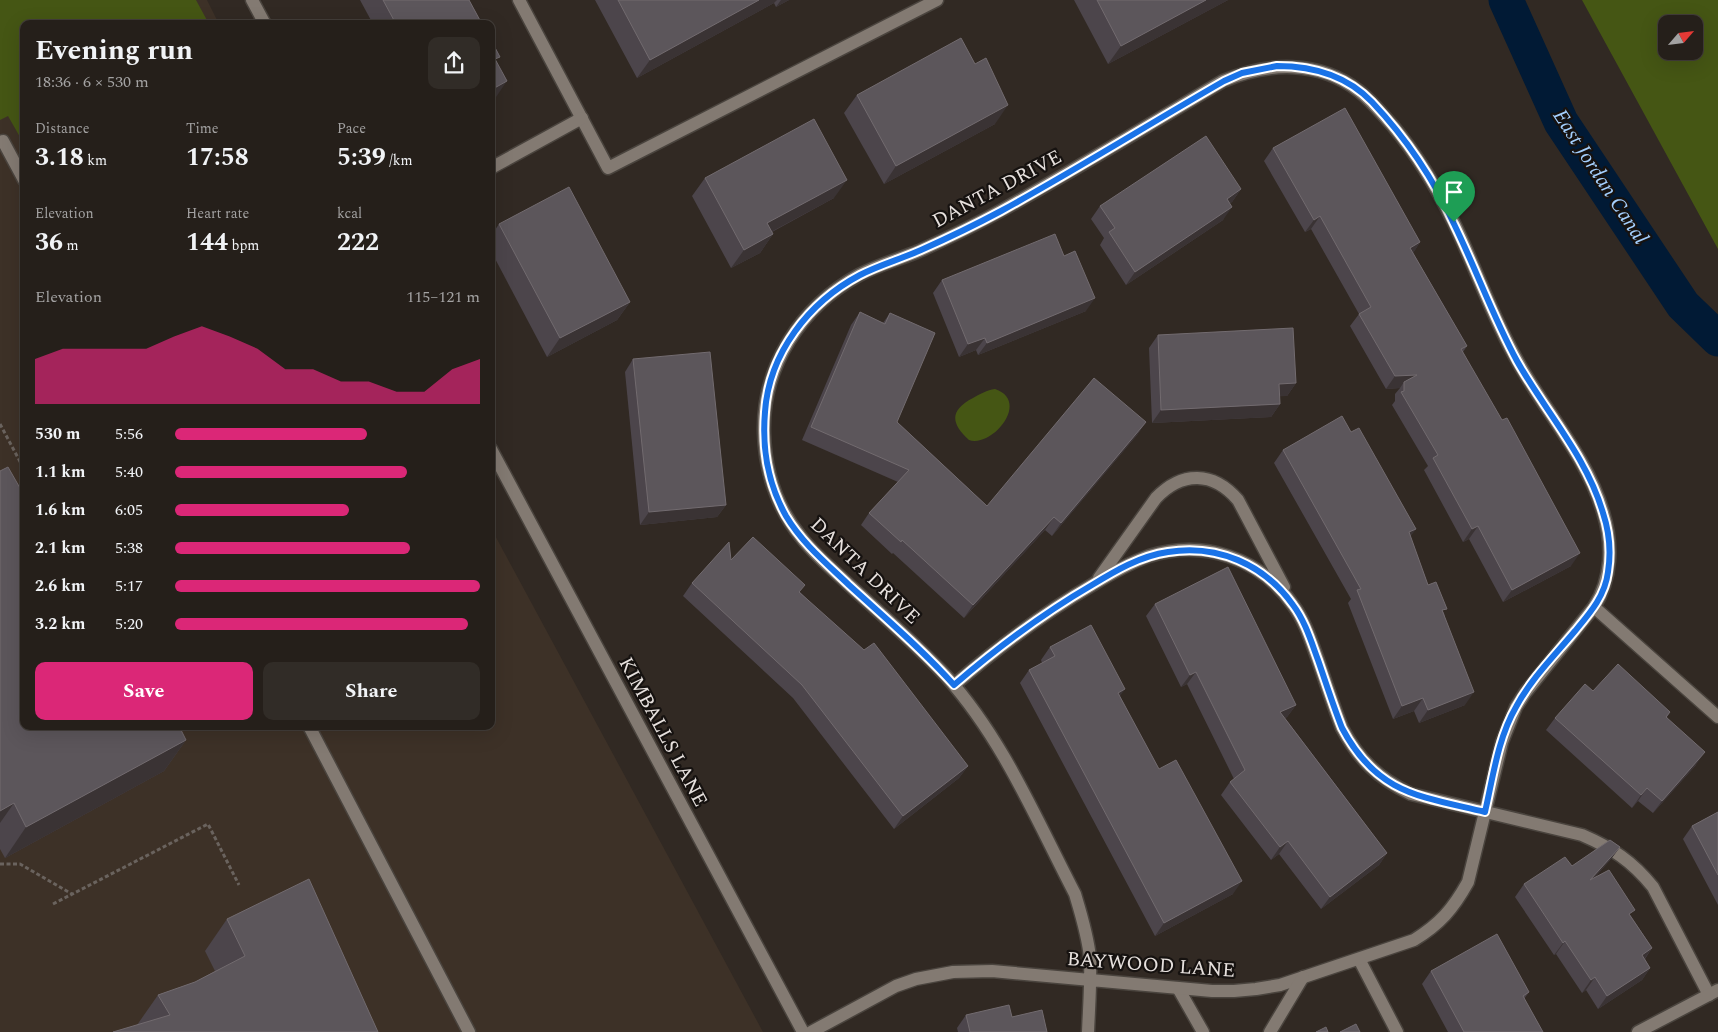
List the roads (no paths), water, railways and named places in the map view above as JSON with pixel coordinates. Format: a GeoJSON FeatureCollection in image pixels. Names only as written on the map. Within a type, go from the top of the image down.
{"type":"FeatureCollection","features":[{"type":"Feature","properties":{"kind":"street"},"geometry":{"type":"LineString","coordinates":[[252,0],[263,20]]}},
{"type":"Feature","properties":{"kind":"street"},"geometry":{"type":"LineString","coordinates":[[519,0],[608,168],[937,0]]}},
{"type":"Feature","properties":{"kind":"street","name":"DANTA DRIVE"},"geometry":{"type":"LineString","coordinates":[[1088,1032],[1090,956],[1086,934],[1074,894],[1010,767],[991,734],[954,685],[917,647],[814,553],[786,515],[776,494],[768,471],[764,448],[766,402],[771,378],[787,343],[806,317],[822,300],[862,274],[920,251],[976,224],[1224,81],[1260,68],[1293,66],[1327,73],[1358,90],[1372,102],[1404,140],[1432,181],[1454,222],[1493,314],[1518,362],[1542,403],[1569,443],[1595,493],[1605,519],[1608,533],[1609,558]]}},
{"type":"Feature","properties":{"kind":"street"},"geometry":{"type":"LineString","coordinates":[[495,166],[582,118]]}},
{"type":"Feature","properties":{"kind":"street"},"geometry":{"type":"LineString","coordinates":[[0,142],[3,141],[20,173]]}},
{"type":"Feature","properties":{"kind":"street","name":"KIMBALLS LANE"},"geometry":{"type":"LineString","coordinates":[[495,456],[803,1032]]}},
{"type":"Feature","properties":{"kind":"street"},"geometry":{"type":"LineString","coordinates":[[1096,582],[1156,498],[1166,488],[1178,481],[1192,478],[1206,479],[1219,483],[1229,490],[1238,500],[1304,622],[1342,728],[1362,759],[1393,785],[1411,794],[1582,835],[1605,845],[1626,858],[1653,887],[1714,992],[1638,1032]]}},
{"type":"Feature","properties":{"kind":"street"},"geometry":{"type":"LineString","coordinates":[[954,685],[1030,624],[1096,582],[1133,562],[1150,556],[1191,550],[1214,552],[1237,558],[1253,566],[1281,589],[1294,605]]}},
{"type":"Feature","properties":{"kind":"street","name":"BAYWOOD LANE"},"geometry":{"type":"LineString","coordinates":[[811,1032],[896,986],[934,975],[953,972],[992,971],[1212,991],[1248,990],[1280,985],[1414,940],[1431,930],[1446,916],[1468,882],[1502,742],[1516,707],[1535,679],[1594,607],[1605,586],[1609,558]]}},
{"type":"Feature","properties":{"kind":"street"},"geometry":{"type":"LineString","coordinates":[[1594,607],[1718,717]]}},
{"type":"Feature","properties":{"kind":"street"},"geometry":{"type":"LineString","coordinates":[[311,730],[468,1032]]}},
{"type":"Feature","properties":{"kind":"street"},"geometry":{"type":"LineString","coordinates":[[1359,959],[1397,1032]]}},
{"type":"Feature","properties":{"kind":"street"},"geometry":{"type":"LineString","coordinates":[[1270,1032],[1303,977]]}},
{"type":"Feature","properties":{"kind":"street"},"geometry":{"type":"LineString","coordinates":[[1178,988],[1203,1032]]}},
{"type":"Feature","properties":{"kind":"waterway","name":"East Jordan Canal"},"geometry":{"type":"LineString","coordinates":[[1506,0],[1561,122],[1683,305],[1718,339]]}}]}
